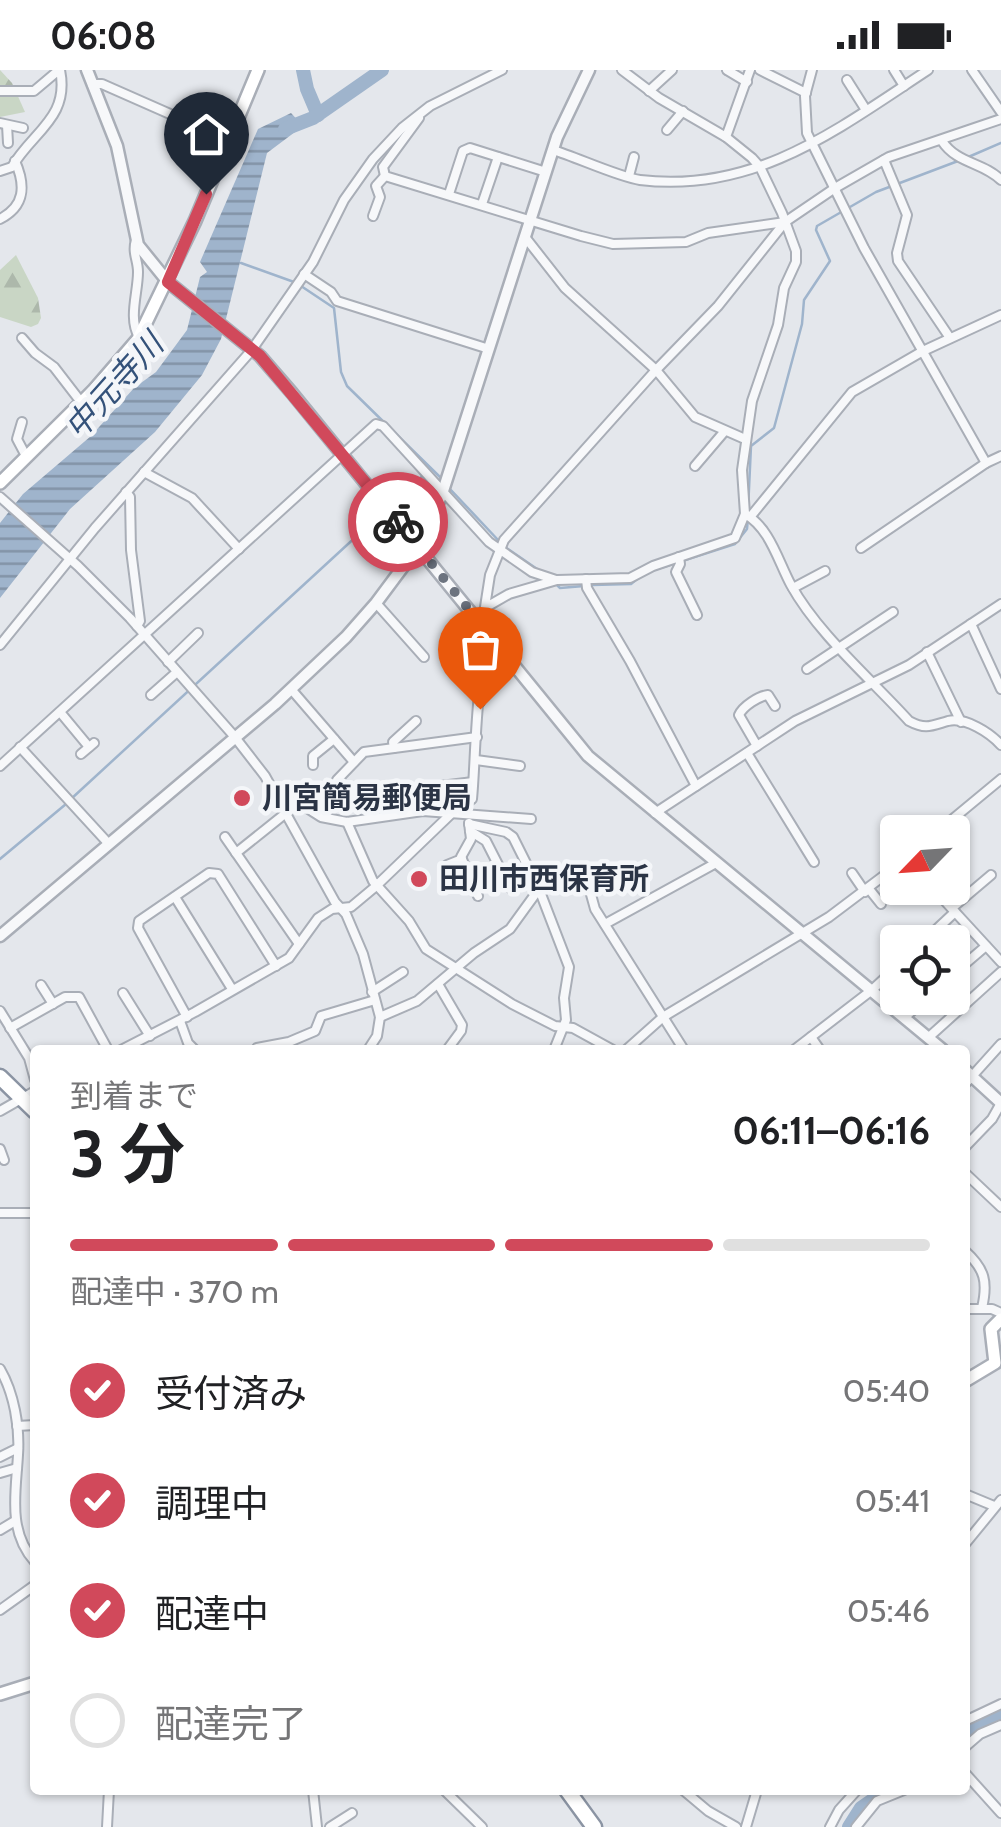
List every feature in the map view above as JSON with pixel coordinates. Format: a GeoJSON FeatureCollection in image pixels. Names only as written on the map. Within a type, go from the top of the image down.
{"type":"FeatureCollection","features":[{"type":"Feature","properties":{"kind":"highway"},"geometry":{"type":"LineString","coordinates":[[0,1066],[30,1091]]}},
{"type":"Feature","properties":{"kind":"highway"},"geometry":{"type":"LineString","coordinates":[[0,1076],[30,1091]]}},
{"type":"Feature","properties":{"kind":"highway"},"geometry":{"type":"LineString","coordinates":[[559,1795],[582,1827]]}},
{"type":"Feature","properties":{"kind":"highway"},"geometry":{"type":"LineString","coordinates":[[571,1795],[594,1827]]}},
{"type":"Feature","properties":{"kind":"main road"},"geometry":{"type":"LineString","coordinates":[[0,483],[120,362],[139,337],[171,285],[258,70]]}},
{"type":"Feature","properties":{"kind":"main road"},"geometry":{"type":"LineString","coordinates":[[970,1378],[998,1368],[991,1329],[1001,1316]]}},
{"type":"Feature","properties":{"kind":"main road"},"geometry":{"type":"LineString","coordinates":[[0,1694],[30,1685]]}},
{"type":"Feature","properties":{"kind":"street"},"geometry":{"type":"LineString","coordinates":[[0,92],[34,91],[60,70]]}},
{"type":"Feature","properties":{"kind":"street"},"geometry":{"type":"LineString","coordinates":[[0,171],[12,167],[22,150],[53,121],[62,89],[60,70]]}},
{"type":"Feature","properties":{"kind":"street"},"geometry":{"type":"LineString","coordinates":[[87,70],[117,146],[136,240],[171,285],[249,349],[292,392],[578,746],[938,1045]]}},
{"type":"Feature","properties":{"kind":"street"},"geometry":{"type":"LineString","coordinates":[[0,645],[68,557],[249,349],[304,274],[364,171],[402,128],[420,114],[502,70]]}},
{"type":"Feature","properties":{"kind":"street"},"geometry":{"type":"LineString","coordinates":[[0,936],[291,689],[346,637],[418,546],[443,491],[553,150],[589,70]]}},
{"type":"Feature","properties":{"kind":"street"},"geometry":{"type":"LineString","coordinates":[[622,70],[649,91],[726,137],[760,166],[796,251],[745,439],[742,470],[748,515],[773,544],[806,609],[909,721],[934,728],[949,721],[961,722],[1000,742]]}},
{"type":"Feature","properties":{"kind":"street"},"geometry":{"type":"LineString","coordinates":[[649,91],[672,70]]}},
{"type":"Feature","properties":{"kind":"street"},"geometry":{"type":"LineString","coordinates":[[727,70],[747,82]]}},
{"type":"Feature","properties":{"kind":"street"},"geometry":{"type":"LineString","coordinates":[[726,137],[750,70]]}},
{"type":"Feature","properties":{"kind":"street"},"geometry":{"type":"LineString","coordinates":[[760,70],[806,93]]}},
{"type":"Feature","properties":{"kind":"street"},"geometry":{"type":"LineString","coordinates":[[812,70],[804,117],[813,146],[864,248],[986,464]]}},
{"type":"Feature","properties":{"kind":"street"},"geometry":{"type":"LineString","coordinates":[[894,70],[904,86]]}},
{"type":"Feature","properties":{"kind":"street"},"geometry":{"type":"LineString","coordinates":[[553,150],[628,176],[682,181],[715,179],[813,146],[928,70]]}},
{"type":"Feature","properties":{"kind":"street"},"geometry":{"type":"LineString","coordinates":[[482,626],[490,576],[504,540],[718,306],[785,222],[884,160],[942,142],[1001,116],[972,70]]}},
{"type":"Feature","properties":{"kind":"street"},"geometry":{"type":"LineString","coordinates":[[847,80],[866,110]]}},
{"type":"Feature","properties":{"kind":"street"},"geometry":{"type":"LineString","coordinates":[[92,84],[102,84],[229,140]]}},
{"type":"Feature","properties":{"kind":"street"},"geometry":{"type":"LineString","coordinates":[[667,130],[683,112]]}},
{"type":"Feature","properties":{"kind":"street"},"geometry":{"type":"LineString","coordinates":[[374,216],[380,197],[376,186],[384,176],[383,167],[420,114]]}},
{"type":"Feature","properties":{"kind":"street"},"geometry":{"type":"LineString","coordinates":[[8,143],[3,124],[23,128]]}},
{"type":"Feature","properties":{"kind":"street"},"geometry":{"type":"LineString","coordinates":[[942,142],[957,157],[992,171],[1001,180]]}},
{"type":"Feature","properties":{"kind":"street"},"geometry":{"type":"LineString","coordinates":[[449,194],[463,151],[470,148],[546,172]]}},
{"type":"Feature","properties":{"kind":"street"},"geometry":{"type":"LineString","coordinates":[[364,171],[373,170],[390,155]]}},
{"type":"Feature","properties":{"kind":"street"},"geometry":{"type":"LineString","coordinates":[[482,204],[498,157]]}},
{"type":"Feature","properties":{"kind":"street"},"geometry":{"type":"LineString","coordinates":[[628,176],[634,157]]}},
{"type":"Feature","properties":{"kind":"street"},"geometry":{"type":"LineString","coordinates":[[0,219],[14,212],[21,200],[20,173],[15,160]]}},
{"type":"Feature","properties":{"kind":"street"},"geometry":{"type":"LineString","coordinates":[[884,160],[906,215],[898,261],[950,338]]}},
{"type":"Feature","properties":{"kind":"street"},"geometry":{"type":"LineString","coordinates":[[384,176],[613,244],[686,242],[708,233],[785,222]]}},
{"type":"Feature","properties":{"kind":"street"},"geometry":{"type":"LineString","coordinates":[[524,237],[565,288],[656,370],[695,416],[745,439]]}},
{"type":"Feature","properties":{"kind":"street"},"geometry":{"type":"LineString","coordinates":[[136,240],[134,329],[139,337]]}},
{"type":"Feature","properties":{"kind":"street"},"geometry":{"type":"LineString","coordinates":[[304,274],[338,301],[489,349]]}},
{"type":"Feature","properties":{"kind":"street"},"geometry":{"type":"LineString","coordinates":[[0,766],[376,424],[383,426],[499,550],[543,578],[630,578],[735,538],[748,515],[835,416],[847,397],[923,351],[1001,315]]}},
{"type":"Feature","properties":{"kind":"street"},"geometry":{"type":"LineString","coordinates":[[22,338],[35,354],[54,367],[81,402]]}},
{"type":"Feature","properties":{"kind":"street"},"geometry":{"type":"LineString","coordinates":[[22,422],[17,439],[26,456]]}},
{"type":"Feature","properties":{"kind":"street"},"geometry":{"type":"LineString","coordinates":[[695,466],[724,432]]}},
{"type":"Feature","properties":{"kind":"street"},"geometry":{"type":"LineString","coordinates":[[860,548],[1001,456]]}},
{"type":"Feature","properties":{"kind":"street"},"geometry":{"type":"LineString","coordinates":[[144,472],[192,498],[240,549]]}},
{"type":"Feature","properties":{"kind":"street"},"geometry":{"type":"LineString","coordinates":[[126,492],[130,497],[140,621],[136,626]]}},
{"type":"Feature","properties":{"kind":"street"},"geometry":{"type":"LineString","coordinates":[[1,497],[136,626],[265,776],[346,914],[364,954],[380,1017],[371,1045]]}},
{"type":"Feature","properties":{"kind":"street"},"geometry":{"type":"LineString","coordinates":[[679,557],[676,572],[697,615]]}},
{"type":"Feature","properties":{"kind":"street"},"geometry":{"type":"LineString","coordinates":[[793,588],[825,571]]}},
{"type":"Feature","properties":{"kind":"street"},"geometry":{"type":"LineString","coordinates":[[586,579],[587,588],[696,786]]}},
{"type":"Feature","properties":{"kind":"street"},"geometry":{"type":"LineString","coordinates":[[488,606],[508,594],[557,580]]}},
{"type":"Feature","properties":{"kind":"street"},"geometry":{"type":"LineString","coordinates":[[376,603],[424,657]]}},
{"type":"Feature","properties":{"kind":"street"},"geometry":{"type":"LineString","coordinates":[[655,813],[819,708],[928,652],[1001,604]]}},
{"type":"Feature","properties":{"kind":"street"},"geometry":{"type":"LineString","coordinates":[[807,669],[892,612]]}},
{"type":"Feature","properties":{"kind":"street"},"geometry":{"type":"LineString","coordinates":[[971,624],[1001,688]]}},
{"type":"Feature","properties":{"kind":"street"},"geometry":{"type":"LineString","coordinates":[[168,662],[198,634]]}},
{"type":"Feature","properties":{"kind":"street"},"geometry":{"type":"LineString","coordinates":[[131,1045],[289,958],[318,918],[350,906],[378,886],[453,812],[472,799],[486,648],[492,638]]}},
{"type":"Feature","properties":{"kind":"street"},"geometry":{"type":"LineString","coordinates":[[928,652],[961,722]]}},
{"type":"Feature","properties":{"kind":"street"},"geometry":{"type":"LineString","coordinates":[[151,695],[178,672]]}},
{"type":"Feature","properties":{"kind":"street"},"geometry":{"type":"LineString","coordinates":[[291,689],[354,762]]}},
{"type":"Feature","properties":{"kind":"street"},"geometry":{"type":"LineString","coordinates":[[757,746],[739,714],[763,695],[768,695],[774,706]]}},
{"type":"Feature","properties":{"kind":"street"},"geometry":{"type":"LineString","coordinates":[[60,712],[92,745],[81,754]]}},
{"type":"Feature","properties":{"kind":"street"},"geometry":{"type":"LineString","coordinates":[[394,748],[393,742],[416,721]]}},
{"type":"Feature","properties":{"kind":"street"},"geometry":{"type":"LineString","coordinates":[[313,765],[313,756],[334,738]]}},
{"type":"Feature","properties":{"kind":"street"},"geometry":{"type":"LineString","coordinates":[[474,782],[344,798],[339,794],[337,780],[364,752],[478,738]]}},
{"type":"Feature","properties":{"kind":"street"},"geometry":{"type":"LineString","coordinates":[[20,747],[108,844]]}},
{"type":"Feature","properties":{"kind":"street"},"geometry":{"type":"LineString","coordinates":[[746,753],[814,862]]}},
{"type":"Feature","properties":{"kind":"street"},"geometry":{"type":"LineString","coordinates":[[476,760],[520,766]]}},
{"type":"Feature","properties":{"kind":"street"},"geometry":{"type":"LineString","coordinates":[[957,815],[1001,779]]}},
{"type":"Feature","properties":{"kind":"street"},"geometry":{"type":"LineString","coordinates":[[992,786],[1001,797]]}},
{"type":"Feature","properties":{"kind":"street"},"geometry":{"type":"LineString","coordinates":[[236,853],[296,801],[321,817],[347,822],[423,811],[453,812],[486,841],[510,888]]}},
{"type":"Feature","properties":{"kind":"street"},"geometry":{"type":"LineString","coordinates":[[469,823],[532,819]]}},
{"type":"Feature","properties":{"kind":"street"},"geometry":{"type":"LineString","coordinates":[[347,822],[378,886],[426,948],[512,1004],[604,1045]]}},
{"type":"Feature","properties":{"kind":"street"},"geometry":{"type":"LineString","coordinates":[[447,865],[462,858],[471,839],[469,823]]}},
{"type":"Feature","properties":{"kind":"street"},"geometry":{"type":"LineString","coordinates":[[469,823],[513,837],[540,889],[569,967],[564,1028],[556,1045]]}},
{"type":"Feature","properties":{"kind":"street"},"geometry":{"type":"LineString","coordinates":[[224,836],[299,944]]}},
{"type":"Feature","properties":{"kind":"street"},"geometry":{"type":"LineString","coordinates":[[462,858],[478,896]]}},
{"type":"Feature","properties":{"kind":"street"},"geometry":{"type":"LineString","coordinates":[[604,924],[716,863]]}},
{"type":"Feature","properties":{"kind":"street"},"geometry":{"type":"LineString","coordinates":[[568,866],[590,891],[595,909],[681,1045]]}},
{"type":"Feature","properties":{"kind":"street"},"geometry":{"type":"LineString","coordinates":[[188,1045],[183,1019],[138,928],[139,921],[210,873],[218,874],[276,966]]}},
{"type":"Feature","properties":{"kind":"street"},"geometry":{"type":"LineString","coordinates":[[852,873],[880,903]]}},
{"type":"Feature","properties":{"kind":"street"},"geometry":{"type":"LineString","coordinates":[[939,925],[991,876]]}},
{"type":"Feature","properties":{"kind":"street"},"geometry":{"type":"LineString","coordinates":[[632,1045],[663,1017],[802,933],[880,880]]}},
{"type":"Feature","properties":{"kind":"street"},"geometry":{"type":"LineString","coordinates":[[380,1017],[417,1000],[510,929],[540,889]]}},
{"type":"Feature","properties":{"kind":"street"},"geometry":{"type":"LineString","coordinates":[[174,897],[232,989]]}},
{"type":"Feature","properties":{"kind":"street"},"geometry":{"type":"LineString","coordinates":[[949,905],[1001,962]]}},
{"type":"Feature","properties":{"kind":"street"},"geometry":{"type":"LineString","coordinates":[[970,960],[986,946]]}},
{"type":"Feature","properties":{"kind":"street"},"geometry":{"type":"LineString","coordinates":[[268,1045],[316,1031],[321,1016],[374,996],[403,972]]}},
{"type":"Feature","properties":{"kind":"street"},"geometry":{"type":"LineString","coordinates":[[929,1037],[1001,972]]}},
{"type":"Feature","properties":{"kind":"street"},"geometry":{"type":"LineString","coordinates":[[801,1045],[880,983]]}},
{"type":"Feature","properties":{"kind":"street"},"geometry":{"type":"LineString","coordinates":[[438,984],[462,1025],[449,1045]]}},
{"type":"Feature","properties":{"kind":"street"},"geometry":{"type":"LineString","coordinates":[[42,985],[52,1004]]}},
{"type":"Feature","properties":{"kind":"street"},"geometry":{"type":"LineString","coordinates":[[124,993],[150,1036]]}},
{"type":"Feature","properties":{"kind":"street"},"geometry":{"type":"LineString","coordinates":[[10,1028],[65,997],[79,997],[105,1045]]}},
{"type":"Feature","properties":{"kind":"street"},"geometry":{"type":"LineString","coordinates":[[0,1011],[29,1058],[30,1075]]}},
{"type":"Feature","properties":{"kind":"street"},"geometry":{"type":"LineString","coordinates":[[811,1037],[817,1045]]}},
{"type":"Feature","properties":{"kind":"street"},"geometry":{"type":"LineString","coordinates":[[970,1074],[1001,1044]]}},
{"type":"Feature","properties":{"kind":"street"},"geometry":{"type":"LineString","coordinates":[[970,1079],[1001,1103],[970,1142]]}},
{"type":"Feature","properties":{"kind":"street"},"geometry":{"type":"LineString","coordinates":[[0,1111],[30,1093]]}},
{"type":"Feature","properties":{"kind":"street"},"geometry":{"type":"LineString","coordinates":[[0,1148],[4,1160]]}},
{"type":"Feature","properties":{"kind":"street"},"geometry":{"type":"LineString","coordinates":[[970,1179],[1001,1207]]}},
{"type":"Feature","properties":{"kind":"street"},"geometry":{"type":"LineString","coordinates":[[0,1213],[30,1213]]}},
{"type":"Feature","properties":{"kind":"street"},"geometry":{"type":"LineString","coordinates":[[970,1257],[984,1272],[982,1308]]}},
{"type":"Feature","properties":{"kind":"street"},"geometry":{"type":"LineString","coordinates":[[970,1309],[982,1308],[1001,1316]]}},
{"type":"Feature","properties":{"kind":"street"},"geometry":{"type":"LineString","coordinates":[[0,1369],[8,1385],[17,1426],[16,1521],[30,1554]]}},
{"type":"Feature","properties":{"kind":"street"},"geometry":{"type":"LineString","coordinates":[[17,1426],[30,1425]]}},
{"type":"Feature","properties":{"kind":"street"},"geometry":{"type":"LineString","coordinates":[[0,1457],[18,1448]]}},
{"type":"Feature","properties":{"kind":"street"},"geometry":{"type":"LineString","coordinates":[[0,1473],[16,1468]]}},
{"type":"Feature","properties":{"kind":"street"},"geometry":{"type":"LineString","coordinates":[[970,1495],[997,1503],[970,1538]]}},
{"type":"Feature","properties":{"kind":"street"},"geometry":{"type":"LineString","coordinates":[[0,1530],[16,1521]]}},
{"type":"Feature","properties":{"kind":"street"},"geometry":{"type":"LineString","coordinates":[[0,1610],[30,1589]]}},
{"type":"Feature","properties":{"kind":"street"},"geometry":{"type":"LineString","coordinates":[[970,1719],[1001,1704]]}},
{"type":"Feature","properties":{"kind":"street"},"geometry":{"type":"LineString","coordinates":[[970,1743],[1001,1725]]}},
{"type":"Feature","properties":{"kind":"street"},"geometry":{"type":"LineString","coordinates":[[970,1779],[1001,1813]]}},
{"type":"Feature","properties":{"kind":"street"},"geometry":{"type":"LineString","coordinates":[[107,1827],[109,1795]]}},
{"type":"Feature","properties":{"kind":"street"},"geometry":{"type":"LineString","coordinates":[[313,1795],[317,1827]]}},
{"type":"Feature","properties":{"kind":"street"},"geometry":{"type":"LineString","coordinates":[[449,1795],[482,1827]]}},
{"type":"Feature","properties":{"kind":"street"},"geometry":{"type":"LineString","coordinates":[[689,1795],[736,1827]]}},
{"type":"Feature","properties":{"kind":"street"},"geometry":{"type":"LineString","coordinates":[[746,1827],[756,1795]]}},
{"type":"Feature","properties":{"kind":"street"},"geometry":{"type":"LineString","coordinates":[[830,1827],[852,1795]]}},
{"type":"Feature","properties":{"kind":"street"},"geometry":{"type":"LineString","coordinates":[[856,1827],[877,1801],[892,1795]]}},
{"type":"Feature","properties":{"kind":"street"},"geometry":{"type":"LineString","coordinates":[[330,1827],[352,1812]]}},
{"type":"Feature","properties":{"kind":"green space"},"geometry":{"type":"Polygon","coordinates":[[[0,70],[12,83],[25,112],[0,117],[0,70]]]}},
{"type":"Feature","properties":{"kind":"green space"},"geometry":{"type":"Polygon","coordinates":[[[16,255],[38,298],[41,318],[31,327],[0,317],[0,270],[16,255]]]}},
{"type":"Feature","properties":{"kind":"water"},"geometry":{"type":"Polygon","coordinates":[[[291,113],[303,126],[267,153],[221,339],[202,375],[155,432],[70,509],[0,598],[0,523],[23,494],[91,436],[134,388],[156,372],[187,330],[200,277],[207,272],[200,262],[258,129],[291,113]]]}},
{"type":"Feature","properties":{"kind":"waterway"},"geometry":{"type":"LineString","coordinates":[[303,70],[318,115]]}},
{"type":"Feature","properties":{"kind":"waterway","name":"中元寺川"},"geometry":{"type":"LineString","coordinates":[[285,129],[313,118],[382,70]]}},
{"type":"Feature","properties":{"kind":"waterway"},"geometry":{"type":"LineString","coordinates":[[966,158],[1001,143]]}},
{"type":"Feature","properties":{"kind":"waterway"},"geometry":{"type":"LineString","coordinates":[[748,510],[751,446],[774,428],[802,324],[804,300],[830,261],[817,226],[876,192],[958,161]]}},
{"type":"Feature","properties":{"kind":"waterway"},"geometry":{"type":"LineString","coordinates":[[241,263],[294,282]]}},
{"type":"Feature","properties":{"kind":"waterway"},"geometry":{"type":"LineString","coordinates":[[301,286],[334,308],[341,372],[347,386],[442,479]]}},
{"type":"Feature","properties":{"kind":"waterway"},"geometry":{"type":"LineString","coordinates":[[391,504],[426,473]]}},
{"type":"Feature","properties":{"kind":"waterway"},"geometry":{"type":"LineString","coordinates":[[450,489],[499,541]]}},
{"type":"Feature","properties":{"kind":"waterway"},"geometry":{"type":"LineString","coordinates":[[71,799],[385,510]]}},
{"type":"Feature","properties":{"kind":"waterway"},"geometry":{"type":"LineString","coordinates":[[648,572],[735,544],[747,529],[748,518]]}},
{"type":"Feature","properties":{"kind":"waterway"},"geometry":{"type":"LineString","coordinates":[[505,547],[540,571]]}},
{"type":"Feature","properties":{"kind":"waterway"},"geometry":{"type":"LineString","coordinates":[[592,585],[631,584],[641,576]]}},
{"type":"Feature","properties":{"kind":"waterway"},"geometry":{"type":"LineString","coordinates":[[554,582],[560,588],[584,586]]}},
{"type":"Feature","properties":{"kind":"waterway"},"geometry":{"type":"LineString","coordinates":[[0,859],[66,804]]}},
{"type":"Feature","properties":{"kind":"waterway"},"geometry":{"type":"LineString","coordinates":[[970,1732],[983,1721],[1001,1717]]}},
{"type":"Feature","properties":{"kind":"waterway"},"geometry":{"type":"LineString","coordinates":[[849,1827],[861,1808],[880,1795]]}},
{"type":"Feature","properties":{"kind":"way so far"},"geometry":{"type":"LineString","coordinates":[[398,522],[492,638],[486,648],[480,709]]}},
{"type":"Feature","properties":{"kind":"place","name":"川宮簡易郵便局"},"geometry":{"type":"Point","coordinates":[242,798]}},
{"type":"Feature","properties":{"kind":"place","name":"田川市西保育所"},"geometry":{"type":"Point","coordinates":[419,879]}},
{"type":"Feature","properties":{"kind":"route"},"geometry":{"type":"LineString","coordinates":[[206,194],[168,282],[260,356],[398,522]]}}]}
